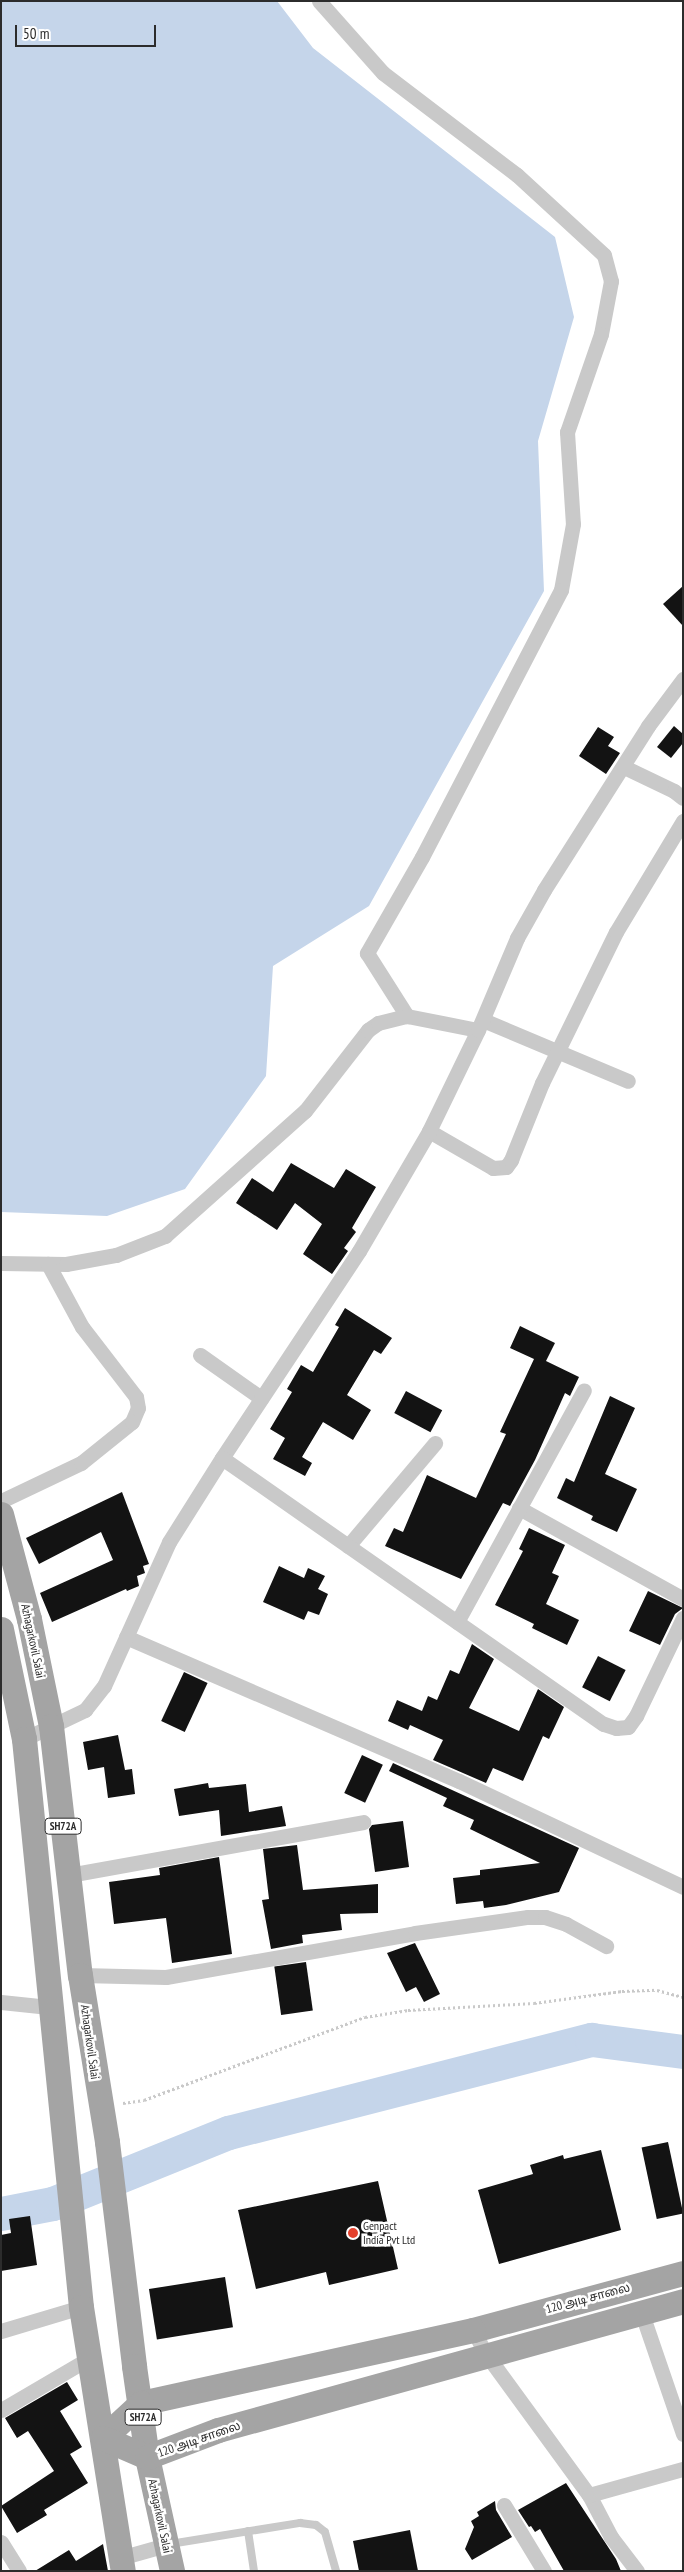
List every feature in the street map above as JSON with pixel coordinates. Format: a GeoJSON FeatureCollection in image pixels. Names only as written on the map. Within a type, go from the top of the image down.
{"type":"FeatureCollection","features":[{"type":"Feature","properties":{"kind":"main road","name":"Azhagarkovil Salai"},"geometry":{"type":"LineString","coordinates":[[1,1514],[29,1619],[51,1726],[70,1875],[80,1975],[97,2093],[107,2142],[147,2457],[172,2571]]}},
{"type":"Feature","properties":{"kind":"main road","name":"SH72A"},"geometry":{"type":"LineString","coordinates":[[1,1629],[24,1739],[64,2158],[80,2278],[81,2308],[88,2359],[103,2438],[121,2564]]}},
{"type":"Feature","properties":{"kind":"main road","name":"120 அடி சாலை"},"geometry":{"type":"LineString","coordinates":[[141,2403],[473,2330],[683,2273]]}},
{"type":"Feature","properties":{"kind":"main road","name":"120 அடி சாலை"},"geometry":{"type":"LineString","coordinates":[[103,2438],[147,2457],[218,2430],[641,2311],[683,2301]]}},
{"type":"Feature","properties":{"kind":"main road"},"geometry":{"type":"LineString","coordinates":[[103,2438],[141,2403]]}},
{"type":"Feature","properties":{"kind":"street"},"geometry":{"type":"LineString","coordinates":[[319,1],[383,73],[518,175],[604,255],[611,281],[601,334],[567,432],[573,524],[561,590],[427,848],[367,953],[407,1016]]}},
{"type":"Feature","properties":{"kind":"street"},"geometry":{"type":"LineString","coordinates":[[24,1739],[85,1710],[104,1686],[169,1542],[261,1398],[359,1251],[429,1131],[480,1025],[518,938],[544,890],[624,767],[648,726],[683,679]]}},
{"type":"Feature","properties":{"kind":"street"},"geometry":{"type":"LineString","coordinates":[[624,767],[674,791],[683,798]]}},
{"type":"Feature","properties":{"kind":"street"},"geometry":{"type":"LineString","coordinates":[[429,1131],[493,1168],[506,1167],[558,1051],[616,932],[683,821]]}},
{"type":"Feature","properties":{"kind":"street"},"geometry":{"type":"LineString","coordinates":[[1,1263],[48,1264],[116,1256],[165,1236],[305,1111],[368,1030],[393,1017],[407,1016],[480,1025],[558,1051],[628,1082]]}},
{"type":"Feature","properties":{"kind":"street"},"geometry":{"type":"LineString","coordinates":[[1,1501],[81,1463],[132,1422],[138,1408],[136,1397],[82,1327],[48,1264]]}},
{"type":"Feature","properties":{"kind":"street"},"geometry":{"type":"LineString","coordinates":[[200,1355],[261,1398]]}},
{"type":"Feature","properties":{"kind":"street"},"geometry":{"type":"LineString","coordinates":[[457,1622],[584,1390]]}},
{"type":"Feature","properties":{"kind":"street"},"geometry":{"type":"LineString","coordinates":[[348,1546],[435,1443]]}},
{"type":"Feature","properties":{"kind":"street"},"geometry":{"type":"LineString","coordinates":[[222,1458],[604,1724],[616,1728],[628,1727],[636,1716],[683,1618]]}},
{"type":"Feature","properties":{"kind":"street"},"geometry":{"type":"LineString","coordinates":[[519,1508],[683,1599]]}},
{"type":"Feature","properties":{"kind":"street"},"geometry":{"type":"LineString","coordinates":[[126,1636],[459,1781],[683,1887]]}},
{"type":"Feature","properties":{"kind":"street"},"geometry":{"type":"LineString","coordinates":[[70,1875],[363,1822]]}},
{"type":"Feature","properties":{"kind":"street"},"geometry":{"type":"LineString","coordinates":[[80,1975],[166,1977],[415,1933],[528,1917],[545,1917],[566,1924],[606,1946]]}},
{"type":"Feature","properties":{"kind":"street"},"geometry":{"type":"LineString","coordinates":[[1,2002],[49,2007]]}},
{"type":"Feature","properties":{"kind":"street"},"geometry":{"type":"LineString","coordinates":[[1,2331],[81,2308]]}},
{"type":"Feature","properties":{"kind":"street"},"geometry":{"type":"LineString","coordinates":[[641,2311],[683,2434]]}},
{"type":"Feature","properties":{"kind":"street"},"geometry":{"type":"LineString","coordinates":[[473,2330],[486,2354],[589,2495],[611,2537],[637,2571]]}},
{"type":"Feature","properties":{"kind":"street"},"geometry":{"type":"LineString","coordinates":[[1,2410],[88,2359]]}},
{"type":"Feature","properties":{"kind":"street"},"geometry":{"type":"LineString","coordinates":[[589,2495],[683,2469]]}},
{"type":"Feature","properties":{"kind":"street"},"geometry":{"type":"LineString","coordinates":[[504,2505],[544,2571]]}},
{"type":"Feature","properties":{"kind":"street"},"geometry":{"type":"LineString","coordinates":[[1,2542],[19,2571]]}},
{"type":"Feature","properties":{"kind":"street"},"geometry":{"type":"LineString","coordinates":[[121,2564],[166,2545]]}},
{"type":"Feature","properties":{"kind":"lane"},"geometry":{"type":"LineString","coordinates":[[166,2545],[300,2523],[316,2526],[325,2532],[336,2571]]}},
{"type":"Feature","properties":{"kind":"lane"},"geometry":{"type":"LineString","coordinates":[[248,2532],[254,2571]]}},
{"type":"Feature","properties":{"kind":"path"},"geometry":{"type":"LineString","coordinates":[[97,2093],[114,2102],[144,2100],[365,2017],[408,2010],[526,2004],[622,1991],[657,1990],[683,1997]]}},
{"type":"Feature","properties":{"kind":"water"},"geometry":{"type":"Polygon","coordinates":[[[1,1],[277,1],[313,48],[555,237],[574,317],[538,441],[544,591],[369,906],[273,966],[266,1076],[185,1189],[107,1216],[1,1212],[1,1]]]}},
{"type":"Feature","properties":{"kind":"building"},"geometry":{"type":"Polygon","coordinates":[[[683,586],[683,626],[663,604],[683,586]]]}},
{"type":"Feature","properties":{"kind":"building"},"geometry":{"type":"Polygon","coordinates":[[[674,726],[683,734],[683,743],[671,758],[657,747],[674,726]]]}},
{"type":"Feature","properties":{"kind":"building"},"geometry":{"type":"Polygon","coordinates":[[[598,727],[614,737],[608,746],[620,753],[606,774],[579,756],[598,727]]]}},
{"type":"Feature","properties":{"kind":"building"},"geometry":{"type":"Polygon","coordinates":[[[291,1163],[334,1188],[346,1169],[376,1187],[352,1228],[356,1232],[344,1248],[348,1251],[332,1274],[303,1254],[322,1224],[295,1203],[277,1230],[236,1203],[252,1178],[273,1192],[291,1163]]]}},
{"type":"Feature","properties":{"kind":"building"},"geometry":{"type":"Polygon","coordinates":[[[345,1308],[392,1338],[381,1354],[374,1350],[347,1395],[371,1410],[353,1440],[323,1422],[302,1457],[312,1463],[305,1476],[273,1459],[285,1438],[270,1429],[292,1392],[287,1389],[301,1365],[313,1372],[339,1327],[335,1325],[345,1308]]]}},
{"type":"Feature","properties":{"kind":"building"},"geometry":{"type":"Polygon","coordinates":[[[520,1326],[555,1343],[546,1361],[579,1377],[570,1396],[565,1393],[535,1460],[510,1506],[503,1503],[461,1579],[385,1546],[394,1528],[403,1532],[427,1475],[476,1498],[506,1434],[500,1432],[534,1359],[510,1348],[520,1326]]]}},
{"type":"Feature","properties":{"kind":"building"},"geometry":{"type":"Polygon","coordinates":[[[406,1391],[442,1410],[430,1432],[394,1413],[406,1391]]]}},
{"type":"Feature","properties":{"kind":"building"},"geometry":{"type":"Polygon","coordinates":[[[610,1396],[635,1408],[605,1474],[637,1489],[617,1532],[591,1520],[593,1516],[557,1498],[566,1478],[574,1482],[610,1396]]]}},
{"type":"Feature","properties":{"kind":"building"},"geometry":{"type":"Polygon","coordinates":[[[122,1492],[149,1564],[143,1566],[145,1573],[137,1576],[139,1586],[127,1591],[126,1589],[52,1622],[40,1593],[113,1560],[101,1532],[39,1564],[26,1538],[122,1492]]]}},
{"type":"Feature","properties":{"kind":"building"},"geometry":{"type":"Polygon","coordinates":[[[529,1528],[565,1545],[552,1573],[559,1576],[546,1604],[579,1620],[567,1645],[532,1628],[534,1624],[495,1605],[523,1551],[519,1549],[529,1528]]]}},
{"type":"Feature","properties":{"kind":"building"},"geometry":{"type":"Polygon","coordinates":[[[279,1566],[304,1578],[308,1568],[325,1576],[318,1589],[328,1594],[319,1615],[308,1611],[304,1620],[263,1602],[279,1566]]]}},
{"type":"Feature","properties":{"kind":"building"},"geometry":{"type":"Polygon","coordinates":[[[648,1591],[683,1608],[675,1614],[660,1645],[629,1631],[648,1591]]]}},
{"type":"Feature","properties":{"kind":"building"},"geometry":{"type":"Polygon","coordinates":[[[472,1644],[494,1659],[469,1708],[519,1731],[538,1689],[564,1707],[549,1739],[543,1736],[523,1781],[493,1768],[486,1783],[433,1760],[443,1740],[410,1725],[408,1730],[388,1721],[397,1700],[422,1711],[428,1696],[437,1700],[450,1670],[459,1674],[472,1644]]]}},
{"type":"Feature","properties":{"kind":"building"},"geometry":{"type":"Polygon","coordinates":[[[598,1656],[626,1670],[610,1701],[582,1687],[598,1656]]]}},
{"type":"Feature","properties":{"kind":"building"},"geometry":{"type":"Polygon","coordinates":[[[184,1672],[208,1683],[185,1732],[161,1721],[184,1672]]]}},
{"type":"Feature","properties":{"kind":"building"},"geometry":{"type":"Polygon","coordinates":[[[118,1735],[125,1770],[132,1769],[135,1794],[108,1798],[104,1767],[88,1770],[83,1742],[118,1735]]]}},
{"type":"Feature","properties":{"kind":"building"},"geometry":{"type":"Polygon","coordinates":[[[362,1755],[383,1765],[365,1803],[344,1793],[362,1755]]]}},
{"type":"Feature","properties":{"kind":"building"},"geometry":{"type":"Polygon","coordinates":[[[393,1763],[579,1848],[559,1892],[506,1905],[484,1908],[483,1901],[456,1904],[453,1878],[480,1875],[480,1870],[540,1863],[470,1829],[474,1820],[443,1806],[447,1798],[389,1771],[393,1763]]]}},
{"type":"Feature","properties":{"kind":"building"},"geometry":{"type":"Polygon","coordinates":[[[208,1783],[209,1788],[246,1784],[249,1812],[282,1806],[286,1826],[221,1836],[219,1810],[179,1816],[174,1789],[208,1783]]]}},
{"type":"Feature","properties":{"kind":"building"},"geometry":{"type":"Polygon","coordinates":[[[403,1821],[409,1867],[375,1872],[369,1829],[372,1825],[403,1821]]]}},
{"type":"Feature","properties":{"kind":"building"},"geometry":{"type":"Polygon","coordinates":[[[297,1845],[303,1890],[378,1884],[378,1913],[340,1914],[342,1930],[302,1935],[303,1943],[271,1949],[262,1900],[269,1899],[263,1849],[297,1845]]]}},
{"type":"Feature","properties":{"kind":"building"},"geometry":{"type":"Polygon","coordinates":[[[219,1857],[232,1954],[172,1963],[166,1918],[114,1924],[109,1882],[160,1875],[159,1868],[219,1857]]]}},
{"type":"Feature","properties":{"kind":"building"},"geometry":{"type":"Polygon","coordinates":[[[415,1943],[440,1994],[424,2002],[416,1987],[406,1992],[387,1953],[415,1943]]]}},
{"type":"Feature","properties":{"kind":"building"},"geometry":{"type":"Polygon","coordinates":[[[306,1962],[313,2011],[281,2015],[274,1966],[306,1962]]]}},
{"type":"Feature","properties":{"kind":"building"},"geometry":{"type":"Polygon","coordinates":[[[668,2142],[683,2213],[657,2219],[642,2148],[668,2142]]]}},
{"type":"Feature","properties":{"kind":"building"},"geometry":{"type":"Polygon","coordinates":[[[601,2150],[621,2230],[499,2264],[478,2190],[533,2174],[530,2165],[563,2155],[564,2159],[601,2150]]]}},
{"type":"Feature","properties":{"kind":"building"},"geometry":{"type":"Polygon","coordinates":[[[378,2181],[398,2269],[329,2285],[326,2272],[256,2289],[238,2210],[378,2181]]]}},
{"type":"Feature","properties":{"kind":"building"},"geometry":{"type":"Polygon","coordinates":[[[30,2216],[37,2265],[1,2271],[1,2235],[11,2233],[9,2219],[30,2216]]]}},
{"type":"Feature","properties":{"kind":"building"},"geometry":{"type":"Polygon","coordinates":[[[225,2277],[233,2327],[157,2339],[149,2289],[225,2277]]]}},
{"type":"Feature","properties":{"kind":"building"},"geometry":{"type":"Polygon","coordinates":[[[67,2382],[78,2400],[60,2411],[82,2447],[70,2454],[88,2483],[44,2510],[47,2515],[17,2533],[1,2506],[54,2471],[28,2431],[17,2438],[5,2418],[67,2382]]]}},
{"type":"Feature","properties":{"kind":"building"},"geometry":{"type":"Polygon","coordinates":[[[566,2483],[616,2559],[621,2571],[564,2571],[540,2529],[535,2532],[531,2526],[529,2527],[518,2510],[566,2483]]]}},
{"type":"Feature","properties":{"kind":"building"},"geometry":{"type":"Polygon","coordinates":[[[495,2501],[496,2510],[512,2537],[472,2560],[465,2549],[474,2527],[471,2521],[479,2516],[477,2512],[495,2501]]]}},
{"type":"Feature","properties":{"kind":"building"},"geometry":{"type":"Polygon","coordinates":[[[410,2530],[418,2571],[359,2571],[353,2541],[410,2530]]]}},
{"type":"Feature","properties":{"kind":"building"},"geometry":{"type":"Polygon","coordinates":[[[103,2544],[108,2571],[35,2571],[69,2550],[76,2561],[103,2544]]]}},
{"type":"Feature","properties":{"kind":"waterway"},"geometry":{"type":"LineString","coordinates":[[1,2214],[53,2204],[229,2133],[592,2040],[683,2052]]}},
{"type":"Feature","properties":{"kind":"place","name":"Genpact India Pvt Ltd"},"geometry":{"type":"Point","coordinates":[353,2233]}}]}
